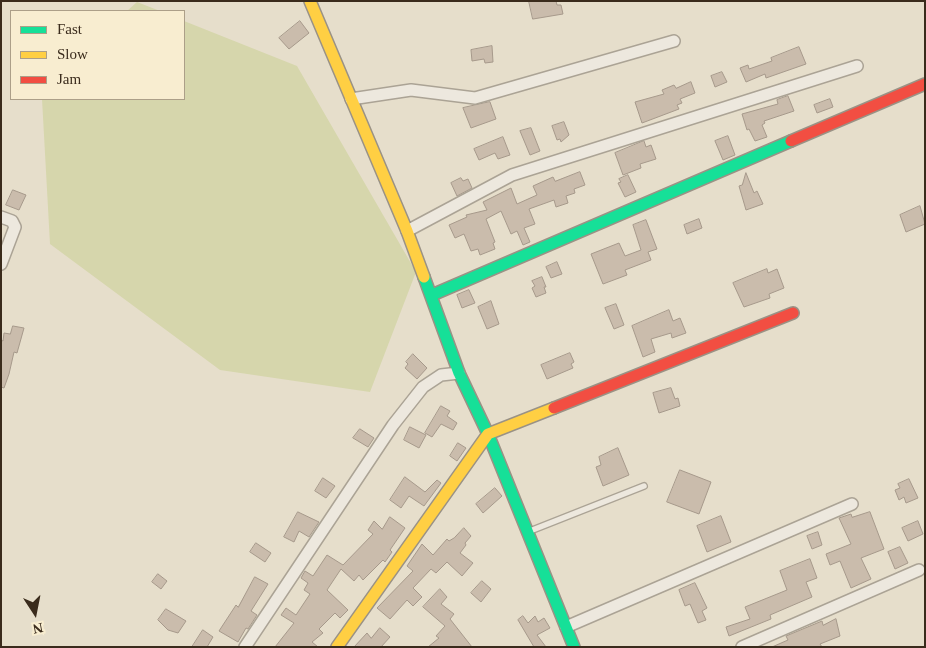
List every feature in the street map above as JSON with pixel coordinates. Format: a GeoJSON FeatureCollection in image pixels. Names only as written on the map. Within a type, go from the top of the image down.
{"type":"FeatureCollection","features":[{"type":"Feature","properties":{"kind":"street"},"geometry":{"type":"LineString","coordinates":[[310,1],[407,231],[459,373],[488,434],[574,647]]}},
{"type":"Feature","properties":{"kind":"street"},"geometry":{"type":"LineString","coordinates":[[351,99],[411,90],[475,98],[674,41]]}},
{"type":"Feature","properties":{"kind":"street"},"geometry":{"type":"LineString","coordinates":[[407,231],[512,175],[858,66]]}},
{"type":"Feature","properties":{"kind":"street"},"geometry":{"type":"LineString","coordinates":[[432,295],[925,84]]}},
{"type":"Feature","properties":{"kind":"street"},"geometry":{"type":"LineString","coordinates":[[1,217],[12,221],[15,227],[1,264]]}},
{"type":"Feature","properties":{"kind":"street"},"geometry":{"type":"LineString","coordinates":[[337,647],[488,434],[793,313]]}},
{"type":"Feature","properties":{"kind":"street"},"geometry":{"type":"LineString","coordinates":[[245,647],[393,425],[423,387],[441,375],[459,373]]}},
{"type":"Feature","properties":{"kind":"street"},"geometry":{"type":"LineString","coordinates":[[566,627],[852,504]]}},
{"type":"Feature","properties":{"kind":"street"},"geometry":{"type":"LineString","coordinates":[[742,647],[919,570]]}},
{"type":"Feature","properties":{"kind":"lane"},"geometry":{"type":"LineString","coordinates":[[528,532],[644,486]]}},
{"type":"Feature","properties":{"kind":"green space"},"geometry":{"type":"Polygon","coordinates":[[[137,2],[157,10],[128,10],[137,2]]]}},
{"type":"Feature","properties":{"kind":"green space"},"geometry":{"type":"Polygon","coordinates":[[[185,21],[297,66],[416,272],[370,392],[220,370],[50,244],[42,100],[185,100],[185,21]]]}},
{"type":"Feature","properties":{"kind":"building"},"geometry":{"type":"Polygon","coordinates":[[[529,1],[556,1],[557,5],[561,5],[563,14],[533,19],[529,1]]]}},
{"type":"Feature","properties":{"kind":"building"},"geometry":{"type":"Polygon","coordinates":[[[300,21],[309,33],[289,49],[279,38],[300,21]]]}},
{"type":"Feature","properties":{"kind":"building"},"geometry":{"type":"Polygon","coordinates":[[[492,46],[493,62],[485,63],[484,59],[472,61],[471,50],[492,46]]]}},
{"type":"Feature","properties":{"kind":"building"},"geometry":{"type":"Polygon","coordinates":[[[799,47],[806,64],[766,78],[765,74],[746,82],[740,68],[748,65],[749,69],[772,61],[771,58],[799,47]]]}},
{"type":"Feature","properties":{"kind":"building"},"geometry":{"type":"Polygon","coordinates":[[[722,72],[727,82],[715,87],[711,76],[722,72]]]}},
{"type":"Feature","properties":{"kind":"building"},"geometry":{"type":"Polygon","coordinates":[[[691,82],[695,93],[680,99],[682,103],[677,105],[679,109],[642,123],[635,102],[664,94],[662,90],[674,85],[676,88],[691,82]]]}},
{"type":"Feature","properties":{"kind":"building"},"geometry":{"type":"Polygon","coordinates":[[[788,96],[794,111],[764,121],[765,123],[762,125],[767,137],[755,141],[749,129],[747,130],[742,114],[778,104],[777,100],[788,96]]]}},
{"type":"Feature","properties":{"kind":"building"},"geometry":{"type":"Polygon","coordinates":[[[830,99],[833,107],[817,113],[814,105],[830,99]]]}},
{"type":"Feature","properties":{"kind":"building"},"geometry":{"type":"Polygon","coordinates":[[[490,102],[496,119],[471,128],[463,108],[490,102]]]}},
{"type":"Feature","properties":{"kind":"building"},"geometry":{"type":"Polygon","coordinates":[[[564,122],[569,135],[561,142],[560,139],[557,140],[552,126],[564,122]]]}},
{"type":"Feature","properties":{"kind":"building"},"geometry":{"type":"Polygon","coordinates":[[[531,128],[540,151],[530,155],[520,131],[531,128]]]}},
{"type":"Feature","properties":{"kind":"building"},"geometry":{"type":"Polygon","coordinates":[[[728,136],[735,155],[723,160],[715,141],[728,136]]]}},
{"type":"Feature","properties":{"kind":"building"},"geometry":{"type":"Polygon","coordinates":[[[503,137],[510,155],[498,159],[495,153],[479,160],[474,149],[503,137]]]}},
{"type":"Feature","properties":{"kind":"building"},"geometry":{"type":"Polygon","coordinates":[[[644,141],[646,147],[651,145],[656,159],[640,164],[641,168],[623,175],[615,153],[644,141]]]}},
{"type":"Feature","properties":{"kind":"building"},"geometry":{"type":"Polygon","coordinates":[[[580,172],[585,185],[574,189],[575,193],[566,196],[568,203],[556,207],[554,200],[529,209],[535,224],[524,228],[530,242],[523,245],[517,231],[511,234],[501,211],[486,219],[495,242],[493,243],[495,249],[480,255],[478,249],[471,251],[464,234],[455,238],[449,225],[467,217],[466,215],[487,210],[483,202],[511,188],[517,204],[537,195],[533,186],[553,177],[555,181],[580,172]]]}},
{"type":"Feature","properties":{"kind":"building"},"geometry":{"type":"Polygon","coordinates":[[[746,173],[754,193],[757,191],[763,204],[746,210],[739,186],[742,185],[746,173]]]}},
{"type":"Feature","properties":{"kind":"building"},"geometry":{"type":"Polygon","coordinates":[[[628,175],[636,192],[625,197],[618,183],[621,182],[619,179],[628,175]]]}},
{"type":"Feature","properties":{"kind":"building"},"geometry":{"type":"Polygon","coordinates":[[[461,178],[463,181],[468,179],[472,188],[457,196],[451,183],[461,178]]]}},
{"type":"Feature","properties":{"kind":"building"},"geometry":{"type":"Polygon","coordinates":[[[13,190],[26,195],[19,210],[6,205],[13,190]]]}},
{"type":"Feature","properties":{"kind":"building"},"geometry":{"type":"Polygon","coordinates":[[[920,206],[925,224],[906,232],[900,215],[920,206]]]}},
{"type":"Feature","properties":{"kind":"building"},"geometry":{"type":"Polygon","coordinates":[[[699,219],[702,228],[687,234],[684,225],[699,219]]]}},
{"type":"Feature","properties":{"kind":"building"},"geometry":{"type":"Polygon","coordinates":[[[646,220],[657,249],[648,252],[651,260],[625,270],[627,275],[603,284],[591,254],[619,243],[625,256],[641,250],[633,225],[646,220]]]}},
{"type":"Feature","properties":{"kind":"building"},"geometry":{"type":"Polygon","coordinates":[[[557,262],[562,274],[551,278],[546,267],[557,262]]]}},
{"type":"Feature","properties":{"kind":"building"},"geometry":{"type":"Polygon","coordinates":[[[767,269],[768,273],[777,269],[784,288],[769,294],[770,298],[744,307],[733,283],[767,269]]]}},
{"type":"Feature","properties":{"kind":"building"},"geometry":{"type":"Polygon","coordinates":[[[542,277],[546,293],[536,297],[532,288],[535,286],[532,281],[542,277]]]}},
{"type":"Feature","properties":{"kind":"building"},"geometry":{"type":"Polygon","coordinates":[[[469,290],[475,303],[462,308],[457,295],[469,290]]]}},
{"type":"Feature","properties":{"kind":"building"},"geometry":{"type":"Polygon","coordinates":[[[491,301],[499,324],[487,329],[478,307],[491,301]]]}},
{"type":"Feature","properties":{"kind":"building"},"geometry":{"type":"Polygon","coordinates":[[[616,304],[624,325],[614,329],[605,308],[616,304]]]}},
{"type":"Feature","properties":{"kind":"building"},"geometry":{"type":"Polygon","coordinates":[[[669,310],[673,321],[680,318],[686,333],[672,338],[671,333],[651,339],[655,352],[643,357],[632,326],[669,310]]]}},
{"type":"Feature","properties":{"kind":"building"},"geometry":{"type":"Polygon","coordinates":[[[13,326],[24,328],[17,353],[14,352],[4,388],[1,387],[1,340],[3,341],[4,333],[10,334],[13,326]]]}},
{"type":"Feature","properties":{"kind":"building"},"geometry":{"type":"Polygon","coordinates":[[[570,353],[574,362],[571,364],[573,368],[547,379],[541,365],[570,353]]]}},
{"type":"Feature","properties":{"kind":"building"},"geometry":{"type":"Polygon","coordinates":[[[413,354],[427,368],[417,379],[405,368],[408,364],[406,362],[413,354]]]}},
{"type":"Feature","properties":{"kind":"building"},"geometry":{"type":"Polygon","coordinates":[[[671,388],[675,399],[678,398],[680,406],[659,413],[653,393],[671,388]]]}},
{"type":"Feature","properties":{"kind":"building"},"geometry":{"type":"Polygon","coordinates":[[[441,406],[450,411],[447,416],[457,423],[453,430],[441,424],[432,437],[425,433],[441,406]]]}},
{"type":"Feature","properties":{"kind":"building"},"geometry":{"type":"Polygon","coordinates":[[[410,427],[426,435],[419,448],[404,440],[410,427]]]}},
{"type":"Feature","properties":{"kind":"building"},"geometry":{"type":"Polygon","coordinates":[[[360,429],[374,438],[368,447],[353,438],[360,429]]]}},
{"type":"Feature","properties":{"kind":"building"},"geometry":{"type":"Polygon","coordinates":[[[458,443],[466,448],[457,461],[450,456],[458,443]]]}},
{"type":"Feature","properties":{"kind":"building"},"geometry":{"type":"Polygon","coordinates":[[[618,448],[629,475],[603,486],[596,467],[601,465],[599,457],[618,448]]]}},
{"type":"Feature","properties":{"kind":"building"},"geometry":{"type":"Polygon","coordinates":[[[680,470],[711,482],[699,514],[667,502],[680,470]]]}},
{"type":"Feature","properties":{"kind":"building"},"geometry":{"type":"Polygon","coordinates":[[[405,477],[425,492],[437,480],[441,483],[424,506],[409,496],[401,508],[390,500],[405,477]]]}},
{"type":"Feature","properties":{"kind":"building"},"geometry":{"type":"Polygon","coordinates":[[[323,478],[335,486],[326,498],[315,491],[323,478]]]}},
{"type":"Feature","properties":{"kind":"building"},"geometry":{"type":"Polygon","coordinates":[[[909,479],[918,498],[906,503],[904,497],[899,500],[895,490],[900,488],[898,484],[909,479]]]}},
{"type":"Feature","properties":{"kind":"building"},"geometry":{"type":"Polygon","coordinates":[[[495,488],[502,496],[483,513],[476,504],[495,488]]]}},
{"type":"Feature","properties":{"kind":"building"},"geometry":{"type":"Polygon","coordinates":[[[298,512],[319,522],[309,537],[299,531],[294,542],[284,537],[298,512]]]}},
{"type":"Feature","properties":{"kind":"building"},"geometry":{"type":"Polygon","coordinates":[[[870,512],[884,549],[861,558],[871,579],[851,588],[840,561],[830,565],[826,554],[851,544],[839,518],[851,514],[852,517],[870,512]]]}},
{"type":"Feature","properties":{"kind":"building"},"geometry":{"type":"Polygon","coordinates":[[[721,516],[731,542],[707,552],[697,526],[721,516]]]}},
{"type":"Feature","properties":{"kind":"building"},"geometry":{"type":"Polygon","coordinates":[[[390,517],[405,528],[390,550],[392,552],[385,562],[383,560],[363,580],[359,575],[354,581],[341,569],[327,590],[348,610],[340,618],[335,613],[319,629],[323,633],[312,642],[318,647],[275,647],[294,623],[281,615],[286,608],[296,615],[310,594],[304,590],[308,583],[301,578],[305,571],[313,576],[327,555],[343,565],[373,534],[368,530],[374,521],[382,529],[390,517]]]}},
{"type":"Feature","properties":{"kind":"building"},"geometry":{"type":"Polygon","coordinates":[[[918,521],[923,534],[908,541],[902,528],[918,521]]]}},
{"type":"Feature","properties":{"kind":"building"},"geometry":{"type":"Polygon","coordinates":[[[464,528],[471,536],[460,553],[473,563],[462,576],[447,562],[436,573],[431,569],[413,588],[422,597],[413,606],[407,600],[390,619],[377,608],[413,571],[407,566],[422,544],[433,555],[447,539],[449,541],[454,538],[464,528]]]}},
{"type":"Feature","properties":{"kind":"building"},"geometry":{"type":"Polygon","coordinates":[[[818,532],[822,545],[812,549],[807,536],[818,532]]]}},
{"type":"Feature","properties":{"kind":"building"},"geometry":{"type":"Polygon","coordinates":[[[256,543],[271,553],[265,562],[250,552],[256,543]]]}},
{"type":"Feature","properties":{"kind":"building"},"geometry":{"type":"Polygon","coordinates":[[[900,547],[908,563],[895,569],[888,552],[900,547]]]}},
{"type":"Feature","properties":{"kind":"building"},"geometry":{"type":"Polygon","coordinates":[[[810,559],[817,578],[806,582],[812,597],[770,615],[771,619],[729,636],[726,627],[750,619],[745,607],[787,590],[780,571],[810,559]]]}},
{"type":"Feature","properties":{"kind":"building"},"geometry":{"type":"Polygon","coordinates":[[[158,574],[167,581],[161,589],[152,582],[158,574]]]}},
{"type":"Feature","properties":{"kind":"building"},"geometry":{"type":"Polygon","coordinates":[[[255,577],[268,584],[251,611],[257,615],[248,629],[246,628],[238,642],[219,631],[236,605],[238,607],[255,577]]]}},
{"type":"Feature","properties":{"kind":"building"},"geometry":{"type":"Polygon","coordinates":[[[482,581],[491,589],[481,602],[471,593],[482,581]]]}},
{"type":"Feature","properties":{"kind":"building"},"geometry":{"type":"Polygon","coordinates":[[[695,583],[707,608],[702,611],[706,620],[698,623],[690,604],[685,606],[679,590],[695,583]]]}},
{"type":"Feature","properties":{"kind":"building"},"geometry":{"type":"Polygon","coordinates":[[[440,589],[447,597],[441,604],[454,614],[450,619],[472,647],[428,647],[439,638],[436,636],[445,626],[423,607],[440,589]]]}},
{"type":"Feature","properties":{"kind":"building"},"geometry":{"type":"Polygon","coordinates":[[[166,609],[186,621],[178,633],[168,630],[158,620],[166,609]]]}},
{"type":"Feature","properties":{"kind":"building"},"geometry":{"type":"Polygon","coordinates":[[[523,616],[528,623],[535,616],[538,622],[544,618],[550,628],[537,635],[546,647],[534,647],[518,620],[523,616]]]}},
{"type":"Feature","properties":{"kind":"building"},"geometry":{"type":"Polygon","coordinates":[[[836,619],[840,636],[820,644],[822,647],[772,647],[788,640],[786,636],[822,621],[823,625],[836,619]]]}},
{"type":"Feature","properties":{"kind":"building"},"geometry":{"type":"Polygon","coordinates":[[[380,628],[390,637],[381,647],[354,647],[367,633],[371,638],[380,628]]]}},
{"type":"Feature","properties":{"kind":"building"},"geometry":{"type":"Polygon","coordinates":[[[203,630],[213,637],[207,647],[192,647],[203,630]]]}},
{"type":"Feature","properties":{"kind":"traffic: fast"},"geometry":{"type":"LineString","coordinates":[[432,295],[791,141]]}},
{"type":"Feature","properties":{"kind":"traffic: fast"},"geometry":{"type":"LineString","coordinates":[[424,277],[459,373],[488,434],[574,647]]}},
{"type":"Feature","properties":{"kind":"traffic: slow"},"geometry":{"type":"LineString","coordinates":[[310,1],[407,231],[424,277]]}},
{"type":"Feature","properties":{"kind":"traffic: slow"},"geometry":{"type":"LineString","coordinates":[[337,647],[488,434],[554,408]]}},
{"type":"Feature","properties":{"kind":"traffic: jam"},"geometry":{"type":"LineString","coordinates":[[791,141],[925,84]]}},
{"type":"Feature","properties":{"kind":"traffic: jam"},"geometry":{"type":"LineString","coordinates":[[554,408],[793,313]]}}]}
